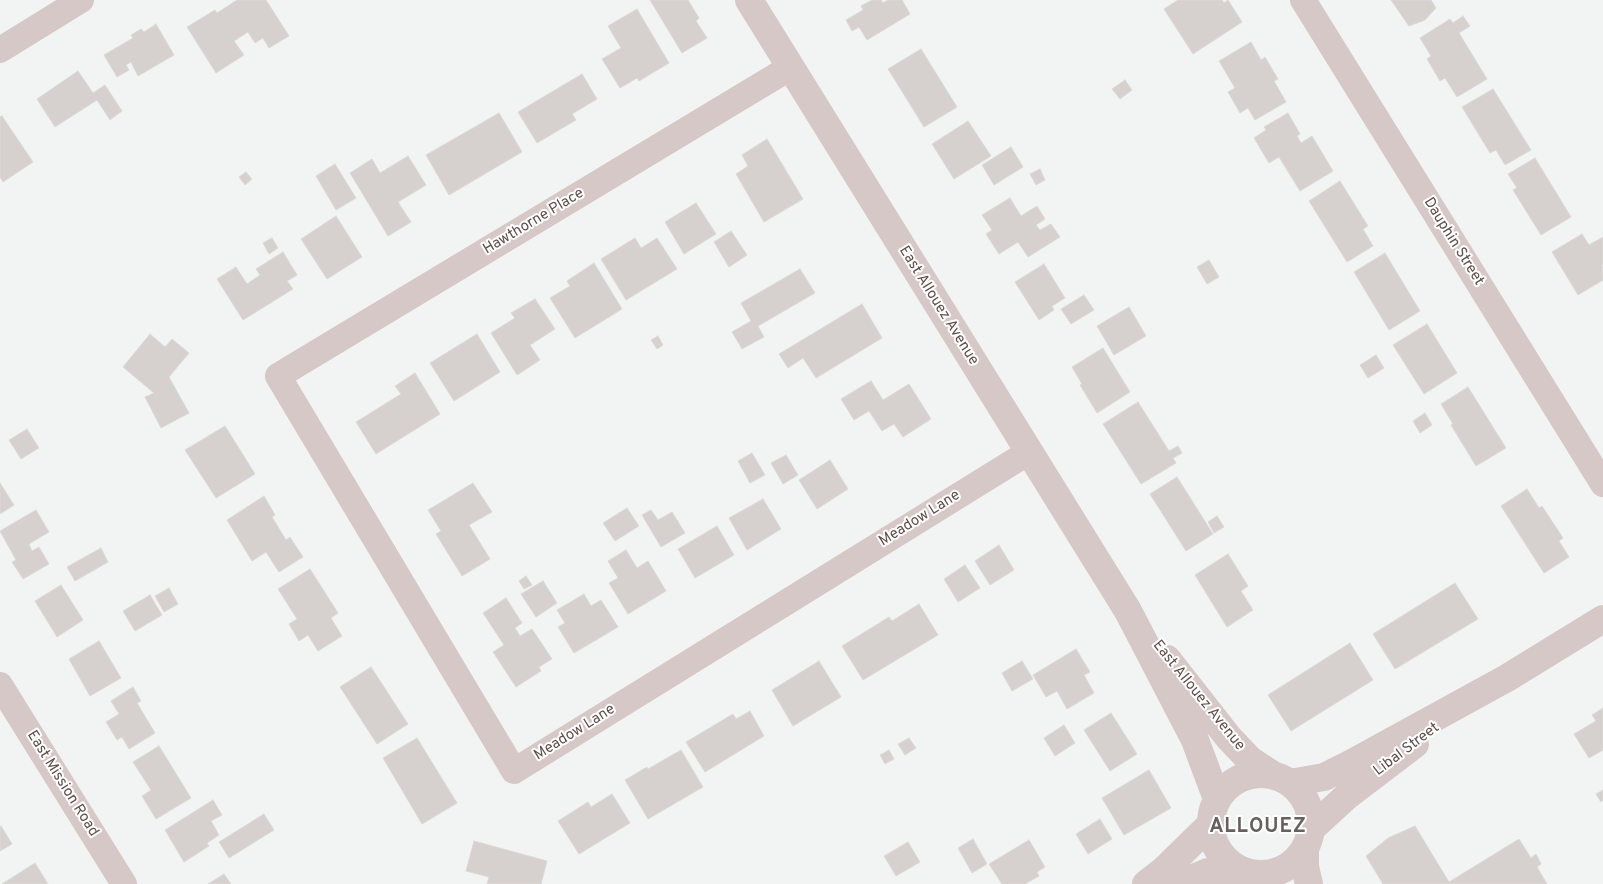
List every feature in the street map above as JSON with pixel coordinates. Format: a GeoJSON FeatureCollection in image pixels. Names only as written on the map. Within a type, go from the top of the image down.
{"type":"FeatureCollection","features":[{"type":"Feature","properties":{"kind":"street"},"geometry":{"type":"LineString","coordinates":[[0,50],[80,0]]}},
{"type":"Feature","properties":{"kind":"street","name":"East Allouez Avenue"},"geometry":{"type":"LineString","coordinates":[[749,0],[1128,611],[1194,740],[1214,812]]}},
{"type":"Feature","properties":{"kind":"street","name":"Dauphin Street"},"geometry":{"type":"LineString","coordinates":[[1303,0],[1603,484]]}},
{"type":"Feature","properties":{"kind":"street","name":"Hawthorne Place"},"geometry":{"type":"LineString","coordinates":[[278,376],[791,67]]}},
{"type":"Feature","properties":{"kind":"street","name":"Meadow Lane"},"geometry":{"type":"LineString","coordinates":[[278,376],[514,771],[1028,452]]}},
{"type":"Feature","properties":{"kind":"street","name":"East Allouez Avenue"},"geometry":{"type":"LineString","coordinates":[[1128,611],[1229,738],[1250,760],[1282,779]]}},
{"type":"Feature","properties":{"kind":"street","name":"Libal Street"},"geometry":{"type":"LineString","coordinates":[[1282,779],[1324,777],[1507,678],[1603,619]]}},
{"type":"Feature","properties":{"kind":"street","name":"Libal Street"},"geometry":{"type":"LineString","coordinates":[[1308,839],[1348,795],[1507,678]]}},
{"type":"Feature","properties":{"kind":"street","name":"East Mission Road"},"geometry":{"type":"LineString","coordinates":[[0,685],[124,884]]}},
{"type":"Feature","properties":{"kind":"street"},"geometry":{"type":"LineString","coordinates":[[1146,884],[1164,870],[1214,812],[1228,786],[1242,778],[1257,774],[1282,779],[1302,795],[1310,811],[1305,867],[1308,884]]}},
{"type":"Feature","properties":{"kind":"street"},"geometry":{"type":"LineString","coordinates":[[1214,812],[1213,839],[1220,853],[1230,864],[1257,877]]}},
{"type":"Feature","properties":{"kind":"street"},"geometry":{"type":"LineString","coordinates":[[1180,884],[1208,872],[1257,877],[1272,874],[1285,869],[1296,861],[1308,839]]}},
{"type":"Feature","properties":{"kind":"building"},"geometry":{"type":"Polygon","coordinates":[[[237,0],[266,0],[289,36],[269,48],[263,38],[255,43],[248,32],[234,41],[244,55],[216,73],[187,27],[215,10],[217,13],[237,0]]]}},
{"type":"Feature","properties":{"kind":"building"},"geometry":{"type":"Polygon","coordinates":[[[650,0],[688,0],[699,18],[696,21],[707,38],[682,53],[650,0]]]}},
{"type":"Feature","properties":{"kind":"building"},"geometry":{"type":"Polygon","coordinates":[[[872,0],[881,0],[883,3],[888,0],[902,0],[910,14],[867,40],[859,27],[852,31],[846,20],[863,10],[861,6],[872,0]]]}},
{"type":"Feature","properties":{"kind":"building"},"geometry":{"type":"Polygon","coordinates":[[[1178,0],[1222,0],[1224,3],[1228,0],[1242,22],[1193,54],[1164,9],[1178,0]]]}},
{"type":"Feature","properties":{"kind":"building"},"geometry":{"type":"Polygon","coordinates":[[[1391,0],[1431,0],[1436,8],[1425,20],[1409,26],[1391,0]]]}},
{"type":"Feature","properties":{"kind":"building"},"geometry":{"type":"Polygon","coordinates":[[[637,9],[669,63],[639,81],[637,78],[620,88],[602,59],[621,48],[608,26],[637,9]]]}},
{"type":"Feature","properties":{"kind":"building"},"geometry":{"type":"Polygon","coordinates":[[[1463,16],[1470,26],[1459,33],[1487,79],[1457,97],[1445,78],[1440,81],[1427,59],[1431,56],[1420,38],[1450,19],[1453,23],[1463,16]]]}},
{"type":"Feature","properties":{"kind":"building"},"geometry":{"type":"Polygon","coordinates":[[[156,24],[174,55],[138,76],[131,62],[126,65],[129,70],[117,77],[104,55],[133,38],[131,35],[141,29],[144,32],[156,24]]]}},
{"type":"Feature","properties":{"kind":"building"},"geometry":{"type":"Polygon","coordinates":[[[1251,42],[1261,60],[1265,57],[1278,79],[1274,81],[1286,102],[1255,120],[1248,108],[1240,113],[1228,92],[1235,88],[1219,61],[1251,42]]]}},
{"type":"Feature","properties":{"kind":"building"},"geometry":{"type":"Polygon","coordinates":[[[921,49],[957,107],[924,127],[888,69],[921,49]]]}},
{"type":"Feature","properties":{"kind":"building"},"geometry":{"type":"Polygon","coordinates":[[[78,71],[93,93],[105,85],[122,111],[110,120],[97,100],[55,127],[37,99],[78,71]]]}},
{"type":"Feature","properties":{"kind":"building"},"geometry":{"type":"Polygon","coordinates":[[[582,74],[597,99],[572,114],[576,120],[537,143],[518,112],[582,74]]]}},
{"type":"Feature","properties":{"kind":"building"},"geometry":{"type":"Polygon","coordinates":[[[1125,80],[1132,90],[1120,99],[1112,89],[1125,80]]]}},
{"type":"Feature","properties":{"kind":"building"},"geometry":{"type":"Polygon","coordinates":[[[1493,89],[1531,150],[1505,165],[1496,150],[1490,153],[1462,107],[1493,89]]]}},
{"type":"Feature","properties":{"kind":"building"},"geometry":{"type":"Polygon","coordinates":[[[499,113],[522,152],[449,195],[426,155],[499,113]]]}},
{"type":"Feature","properties":{"kind":"building"},"geometry":{"type":"Polygon","coordinates":[[[1288,113],[1300,134],[1297,136],[1301,143],[1312,136],[1333,171],[1300,191],[1279,157],[1269,163],[1254,138],[1266,130],[1264,127],[1288,113]]]}},
{"type":"Feature","properties":{"kind":"building"},"geometry":{"type":"Polygon","coordinates":[[[2,116],[33,162],[3,182],[0,177],[0,117],[2,116]]]}},
{"type":"Feature","properties":{"kind":"building"},"geometry":{"type":"Polygon","coordinates":[[[968,121],[991,156],[954,179],[932,144],[968,121]]]}},
{"type":"Feature","properties":{"kind":"building"},"geometry":{"type":"Polygon","coordinates":[[[767,139],[803,199],[764,222],[736,174],[748,166],[742,155],[767,139]]]}},
{"type":"Feature","properties":{"kind":"building"},"geometry":{"type":"Polygon","coordinates":[[[1011,147],[1023,167],[994,185],[982,165],[1011,147]]]}},
{"type":"Feature","properties":{"kind":"building"},"geometry":{"type":"Polygon","coordinates":[[[408,156],[426,185],[398,202],[411,222],[388,236],[350,173],[372,159],[380,173],[408,156]]]}},
{"type":"Feature","properties":{"kind":"building"},"geometry":{"type":"Polygon","coordinates":[[[1535,158],[1571,217],[1541,235],[1513,190],[1517,188],[1508,174],[1535,158]]]}},
{"type":"Feature","properties":{"kind":"building"},"geometry":{"type":"Polygon","coordinates":[[[335,164],[356,198],[336,210],[316,176],[335,164]]]}},
{"type":"Feature","properties":{"kind":"building"},"geometry":{"type":"Polygon","coordinates":[[[1040,169],[1045,180],[1036,185],[1030,174],[1040,169]]]}},
{"type":"Feature","properties":{"kind":"building"},"geometry":{"type":"Polygon","coordinates":[[[246,172],[252,179],[245,185],[239,177],[246,172]]]}},
{"type":"Feature","properties":{"kind":"building"},"geometry":{"type":"Polygon","coordinates":[[[1340,181],[1368,226],[1363,229],[1373,246],[1347,262],[1309,201],[1340,181]]]}},
{"type":"Feature","properties":{"kind":"building"},"geometry":{"type":"Polygon","coordinates":[[[1010,198],[1021,216],[1037,206],[1045,219],[1036,225],[1040,230],[1051,224],[1060,237],[1028,257],[1018,242],[999,254],[986,234],[992,230],[982,215],[1010,198]]]}},
{"type":"Feature","properties":{"kind":"building"},"geometry":{"type":"Polygon","coordinates":[[[696,203],[716,234],[684,254],[665,222],[696,203]]]}},
{"type":"Feature","properties":{"kind":"building"},"geometry":{"type":"Polygon","coordinates":[[[336,216],[362,257],[327,279],[301,239],[336,216]]]}},
{"type":"Feature","properties":{"kind":"building"},"geometry":{"type":"Polygon","coordinates":[[[731,231],[747,255],[729,267],[714,242],[731,231]]]}},
{"type":"Feature","properties":{"kind":"building"},"geometry":{"type":"Polygon","coordinates":[[[1582,234],[1589,245],[1603,237],[1603,280],[1578,295],[1552,252],[1582,234]]]}},
{"type":"Feature","properties":{"kind":"building"},"geometry":{"type":"Polygon","coordinates":[[[272,238],[278,248],[269,254],[263,243],[272,238]]]}},
{"type":"Feature","properties":{"kind":"building"},"geometry":{"type":"Polygon","coordinates":[[[635,238],[641,248],[657,238],[677,269],[626,300],[601,259],[635,238]]]}},
{"type":"Feature","properties":{"kind":"building"},"geometry":{"type":"Polygon","coordinates":[[[283,252],[297,275],[287,281],[293,289],[243,320],[217,279],[236,267],[247,284],[260,275],[256,269],[283,252]]]}},
{"type":"Feature","properties":{"kind":"building"},"geometry":{"type":"Polygon","coordinates":[[[1385,253],[1420,311],[1389,330],[1354,272],[1385,253]]]}},
{"type":"Feature","properties":{"kind":"building"},"geometry":{"type":"Polygon","coordinates":[[[1209,260],[1219,277],[1207,284],[1197,267],[1209,260]]]}},
{"type":"Feature","properties":{"kind":"building"},"geometry":{"type":"Polygon","coordinates":[[[594,263],[622,309],[575,338],[550,298],[570,286],[567,281],[594,263]]]}},
{"type":"Feature","properties":{"kind":"building"},"geometry":{"type":"Polygon","coordinates":[[[1044,264],[1065,298],[1052,306],[1054,310],[1039,320],[1015,282],[1044,264]]]}},
{"type":"Feature","properties":{"kind":"building"},"geometry":{"type":"Polygon","coordinates":[[[800,269],[815,293],[758,326],[764,337],[742,349],[732,332],[751,321],[741,303],[800,269]]]}},
{"type":"Feature","properties":{"kind":"building"},"geometry":{"type":"Polygon","coordinates":[[[1084,295],[1094,310],[1071,324],[1061,309],[1084,295]]]}},
{"type":"Feature","properties":{"kind":"building"},"geometry":{"type":"Polygon","coordinates":[[[535,299],[555,329],[530,345],[540,360],[517,375],[491,333],[515,318],[511,313],[535,299]]]}},
{"type":"Feature","properties":{"kind":"building"},"geometry":{"type":"Polygon","coordinates":[[[862,304],[882,338],[816,378],[803,358],[788,368],[779,354],[862,304]]]}},
{"type":"Feature","properties":{"kind":"building"},"geometry":{"type":"Polygon","coordinates":[[[1129,307],[1146,336],[1114,355],[1097,326],[1129,307]]]}},
{"type":"Feature","properties":{"kind":"building"},"geometry":{"type":"Polygon","coordinates":[[[1427,324],[1457,373],[1424,394],[1393,345],[1427,324]]]}},
{"type":"Feature","properties":{"kind":"building"},"geometry":{"type":"Polygon","coordinates":[[[150,334],[165,347],[172,339],[189,353],[169,377],[189,413],[161,428],[145,397],[154,393],[123,367],[150,334]]]}},
{"type":"Feature","properties":{"kind":"building"},"geometry":{"type":"Polygon","coordinates":[[[477,334],[500,372],[454,401],[430,363],[477,334]]]}},
{"type":"Feature","properties":{"kind":"building"},"geometry":{"type":"Polygon","coordinates":[[[658,336],[663,345],[657,349],[651,340],[658,336]]]}},
{"type":"Feature","properties":{"kind":"building"},"geometry":{"type":"Polygon","coordinates":[[[1103,348],[1130,392],[1097,413],[1080,385],[1082,384],[1072,367],[1103,348]]]}},
{"type":"Feature","properties":{"kind":"building"},"geometry":{"type":"Polygon","coordinates":[[[1376,355],[1384,368],[1368,378],[1360,365],[1376,355]]]}},
{"type":"Feature","properties":{"kind":"building"},"geometry":{"type":"Polygon","coordinates":[[[415,373],[440,414],[376,454],[356,422],[401,394],[395,386],[415,373]]]}},
{"type":"Feature","properties":{"kind":"building"},"geometry":{"type":"Polygon","coordinates":[[[871,381],[883,400],[909,384],[931,419],[903,437],[894,424],[882,431],[869,411],[854,420],[841,399],[871,381]]]}},
{"type":"Feature","properties":{"kind":"building"},"geometry":{"type":"Polygon","coordinates":[[[1468,387],[1506,448],[1476,466],[1451,425],[1453,424],[1441,404],[1468,387]]]}},
{"type":"Feature","properties":{"kind":"building"},"geometry":{"type":"Polygon","coordinates":[[[1138,402],[1169,451],[1178,446],[1182,453],[1173,458],[1176,463],[1141,484],[1103,424],[1138,402]]]}},
{"type":"Feature","properties":{"kind":"building"},"geometry":{"type":"Polygon","coordinates":[[[1425,413],[1432,425],[1420,433],[1413,421],[1425,413]]]}},
{"type":"Feature","properties":{"kind":"building"},"geometry":{"type":"Polygon","coordinates":[[[225,426],[255,474],[216,498],[185,450],[225,426]]]}},
{"type":"Feature","properties":{"kind":"building"},"geometry":{"type":"Polygon","coordinates":[[[27,429],[39,448],[21,459],[9,440],[27,429]]]}},
{"type":"Feature","properties":{"kind":"building"},"geometry":{"type":"Polygon","coordinates":[[[752,453],[765,475],[750,483],[738,461],[752,453]]]}},
{"type":"Feature","properties":{"kind":"building"},"geometry":{"type":"Polygon","coordinates":[[[786,455],[798,475],[783,484],[771,463],[786,455]]]}},
{"type":"Feature","properties":{"kind":"building"},"geometry":{"type":"Polygon","coordinates":[[[830,460],[848,489],[817,509],[799,480],[830,460]]]}},
{"type":"Feature","properties":{"kind":"building"},"geometry":{"type":"Polygon","coordinates":[[[1177,477],[1213,534],[1186,551],[1150,494],[1177,477]]]}},
{"type":"Feature","properties":{"kind":"building"},"geometry":{"type":"Polygon","coordinates":[[[0,483],[14,505],[0,514],[0,483]]]}},
{"type":"Feature","properties":{"kind":"building"},"geometry":{"type":"Polygon","coordinates":[[[473,483],[492,512],[469,525],[490,559],[462,576],[436,534],[441,531],[428,510],[473,483]]]}},
{"type":"Feature","properties":{"kind":"building"},"geometry":{"type":"Polygon","coordinates":[[[1527,489],[1539,508],[1542,506],[1563,538],[1559,541],[1569,557],[1544,573],[1501,506],[1527,489]]]}},
{"type":"Feature","properties":{"kind":"building"},"geometry":{"type":"Polygon","coordinates":[[[264,496],[275,515],[272,517],[286,540],[290,537],[303,557],[279,572],[266,552],[252,561],[227,520],[264,496]]]}},
{"type":"Feature","properties":{"kind":"building"},"geometry":{"type":"Polygon","coordinates":[[[763,499],[781,529],[747,550],[729,518],[763,499]]]}},
{"type":"Feature","properties":{"kind":"building"},"geometry":{"type":"Polygon","coordinates":[[[627,508],[639,526],[615,541],[603,523],[627,508]]]}},
{"type":"Feature","properties":{"kind":"building"},"geometry":{"type":"Polygon","coordinates":[[[36,510],[49,532],[29,544],[32,551],[39,547],[49,564],[23,579],[12,562],[16,560],[0,531],[36,510]]]}},
{"type":"Feature","properties":{"kind":"building"},"geometry":{"type":"Polygon","coordinates":[[[651,510],[658,520],[672,512],[685,533],[661,547],[642,515],[651,510]]]}},
{"type":"Feature","properties":{"kind":"building"},"geometry":{"type":"Polygon","coordinates":[[[1217,516],[1224,527],[1214,533],[1208,522],[1217,516]]]}},
{"type":"Feature","properties":{"kind":"building"},"geometry":{"type":"Polygon","coordinates":[[[717,526],[734,555],[695,578],[678,549],[717,526]]]}},
{"type":"Feature","properties":{"kind":"building"},"geometry":{"type":"Polygon","coordinates":[[[999,545],[1014,570],[990,585],[975,561],[999,545]]]}},
{"type":"Feature","properties":{"kind":"building"},"geometry":{"type":"Polygon","coordinates":[[[101,548],[108,562],[75,581],[67,567],[101,548]]]}},
{"type":"Feature","properties":{"kind":"building"},"geometry":{"type":"Polygon","coordinates":[[[626,550],[637,568],[648,561],[666,591],[628,614],[609,583],[618,578],[608,561],[626,550]]]}},
{"type":"Feature","properties":{"kind":"building"},"geometry":{"type":"Polygon","coordinates":[[[1228,554],[1248,586],[1241,591],[1253,610],[1227,627],[1195,575],[1228,554]]]}},
{"type":"Feature","properties":{"kind":"building"},"geometry":{"type":"Polygon","coordinates":[[[965,565],[980,588],[958,602],[944,579],[965,565]]]}},
{"type":"Feature","properties":{"kind":"building"},"geometry":{"type":"Polygon","coordinates":[[[310,569],[338,613],[331,618],[342,636],[318,651],[308,635],[299,641],[289,624],[297,619],[278,589],[310,569]]]}},
{"type":"Feature","properties":{"kind":"building"},"geometry":{"type":"Polygon","coordinates":[[[526,576],[532,585],[524,589],[519,581],[526,576]]]}},
{"type":"Feature","properties":{"kind":"building"},"geometry":{"type":"Polygon","coordinates":[[[543,581],[557,603],[536,617],[521,594],[543,581]]]}},
{"type":"Feature","properties":{"kind":"building"},"geometry":{"type":"Polygon","coordinates":[[[1455,583],[1478,619],[1395,669],[1373,634],[1455,583]]]}},
{"type":"Feature","properties":{"kind":"building"},"geometry":{"type":"Polygon","coordinates":[[[61,585],[83,620],[57,637],[35,601],[61,585]]]}},
{"type":"Feature","properties":{"kind":"building"},"geometry":{"type":"Polygon","coordinates":[[[169,588],[178,604],[164,612],[155,596],[169,588]]]}},
{"type":"Feature","properties":{"kind":"building"},"geometry":{"type":"Polygon","coordinates":[[[584,594],[591,606],[601,600],[618,627],[574,653],[558,627],[565,623],[557,610],[584,594]]]}},
{"type":"Feature","properties":{"kind":"building"},"geometry":{"type":"Polygon","coordinates":[[[150,595],[162,615],[135,631],[123,611],[150,595]]]}},
{"type":"Feature","properties":{"kind":"building"},"geometry":{"type":"Polygon","coordinates":[[[506,598],[522,623],[515,628],[520,636],[532,629],[552,659],[539,667],[541,671],[516,687],[493,652],[504,645],[483,613],[506,598]]]}},
{"type":"Feature","properties":{"kind":"building"},"geometry":{"type":"Polygon","coordinates":[[[919,604],[938,635],[863,680],[842,646],[889,617],[892,621],[919,604]]]}},
{"type":"Feature","properties":{"kind":"building"},"geometry":{"type":"Polygon","coordinates":[[[99,641],[121,678],[90,696],[69,659],[99,641]]]}},
{"type":"Feature","properties":{"kind":"building"},"geometry":{"type":"Polygon","coordinates":[[[1350,643],[1373,680],[1291,731],[1268,695],[1350,643]]]}},
{"type":"Feature","properties":{"kind":"building"},"geometry":{"type":"Polygon","coordinates":[[[1076,649],[1090,672],[1084,675],[1094,693],[1067,709],[1057,691],[1046,697],[1033,675],[1076,649]]]}},
{"type":"Feature","properties":{"kind":"building"},"geometry":{"type":"Polygon","coordinates":[[[819,661],[841,697],[793,726],[772,690],[819,661]]]}},
{"type":"Feature","properties":{"kind":"building"},"geometry":{"type":"Polygon","coordinates":[[[1022,661],[1033,679],[1012,691],[1002,673],[1022,661]]]}},
{"type":"Feature","properties":{"kind":"building"},"geometry":{"type":"Polygon","coordinates":[[[371,667],[408,724],[377,744],[340,687],[371,667]]]}},
{"type":"Feature","properties":{"kind":"building"},"geometry":{"type":"Polygon","coordinates":[[[133,687],[141,701],[137,703],[155,733],[129,749],[122,737],[117,740],[106,722],[119,714],[111,701],[133,687]]]}},
{"type":"Feature","properties":{"kind":"building"},"geometry":{"type":"Polygon","coordinates":[[[1603,708],[1603,750],[1589,758],[1574,734],[1596,721],[1592,715],[1603,708]]]}},
{"type":"Feature","properties":{"kind":"building"},"geometry":{"type":"Polygon","coordinates":[[[750,711],[764,736],[705,772],[686,742],[733,714],[736,719],[750,711]]]}},
{"type":"Feature","properties":{"kind":"building"},"geometry":{"type":"Polygon","coordinates":[[[1111,713],[1137,754],[1110,771],[1084,730],[1111,713]]]}},
{"type":"Feature","properties":{"kind":"building"},"geometry":{"type":"Polygon","coordinates":[[[1064,725],[1075,743],[1055,756],[1044,738],[1064,725]]]}},
{"type":"Feature","properties":{"kind":"building"},"geometry":{"type":"Polygon","coordinates":[[[417,738],[457,803],[422,824],[383,758],[417,738]]]}},
{"type":"Feature","properties":{"kind":"building"},"geometry":{"type":"Polygon","coordinates":[[[909,738],[916,748],[905,755],[898,744],[909,738]]]}},
{"type":"Feature","properties":{"kind":"building"},"geometry":{"type":"Polygon","coordinates":[[[159,746],[191,798],[156,819],[142,796],[151,790],[133,762],[159,746]]]}},
{"type":"Feature","properties":{"kind":"building"},"geometry":{"type":"Polygon","coordinates":[[[681,750],[703,787],[648,819],[625,780],[681,750]]]}},
{"type":"Feature","properties":{"kind":"building"},"geometry":{"type":"Polygon","coordinates":[[[889,750],[894,759],[885,764],[880,755],[889,750]]]}},
{"type":"Feature","properties":{"kind":"building"},"geometry":{"type":"Polygon","coordinates":[[[1149,770],[1171,808],[1124,835],[1102,798],[1149,770]]]}},
{"type":"Feature","properties":{"kind":"building"},"geometry":{"type":"Polygon","coordinates":[[[1603,790],[1603,800],[1601,802],[1596,794],[1603,790]]]}},
{"type":"Feature","properties":{"kind":"building"},"geometry":{"type":"Polygon","coordinates":[[[612,794],[630,823],[579,854],[558,821],[588,802],[591,807],[612,794]]]}},
{"type":"Feature","properties":{"kind":"building"},"geometry":{"type":"Polygon","coordinates":[[[213,800],[222,815],[211,821],[219,835],[207,843],[209,846],[184,862],[165,830],[213,800]]]}},
{"type":"Feature","properties":{"kind":"building"},"geometry":{"type":"Polygon","coordinates":[[[264,814],[274,830],[229,858],[219,842],[264,814]]]}},
{"type":"Feature","properties":{"kind":"building"},"geometry":{"type":"Polygon","coordinates":[[[1100,819],[1112,839],[1088,854],[1076,834],[1100,819]]]}},
{"type":"Feature","properties":{"kind":"building"},"geometry":{"type":"Polygon","coordinates":[[[1415,826],[1449,882],[1519,839],[1531,858],[1536,854],[1541,864],[1537,867],[1547,884],[1383,884],[1366,856],[1388,838],[1415,826]]]}},
{"type":"Feature","properties":{"kind":"building"},"geometry":{"type":"Polygon","coordinates":[[[0,827],[12,844],[0,851],[0,827]]]}},
{"type":"Feature","properties":{"kind":"building"},"geometry":{"type":"Polygon","coordinates":[[[973,839],[987,864],[972,873],[958,848],[973,839]]]}},
{"type":"Feature","properties":{"kind":"building"},"geometry":{"type":"Polygon","coordinates":[[[1029,840],[1045,867],[1037,872],[1039,876],[1025,884],[1002,884],[989,864],[1029,840]]]}},
{"type":"Feature","properties":{"kind":"building"},"geometry":{"type":"Polygon","coordinates":[[[474,841],[547,861],[541,884],[487,884],[489,877],[466,871],[474,841]]]}},
{"type":"Feature","properties":{"kind":"building"},"geometry":{"type":"Polygon","coordinates":[[[908,842],[920,862],[896,876],[884,856],[908,842]]]}},
{"type":"Feature","properties":{"kind":"building"},"geometry":{"type":"Polygon","coordinates":[[[35,863],[48,884],[2,884],[35,863]]]}},
{"type":"Feature","properties":{"kind":"building"},"geometry":{"type":"Polygon","coordinates":[[[224,874],[231,884],[208,884],[224,874]]]}},
{"type":"Feature","properties":{"kind":"district","name":"ALLOUEZ"},"geometry":{"type":"Point","coordinates":[1258,828]}}]}
